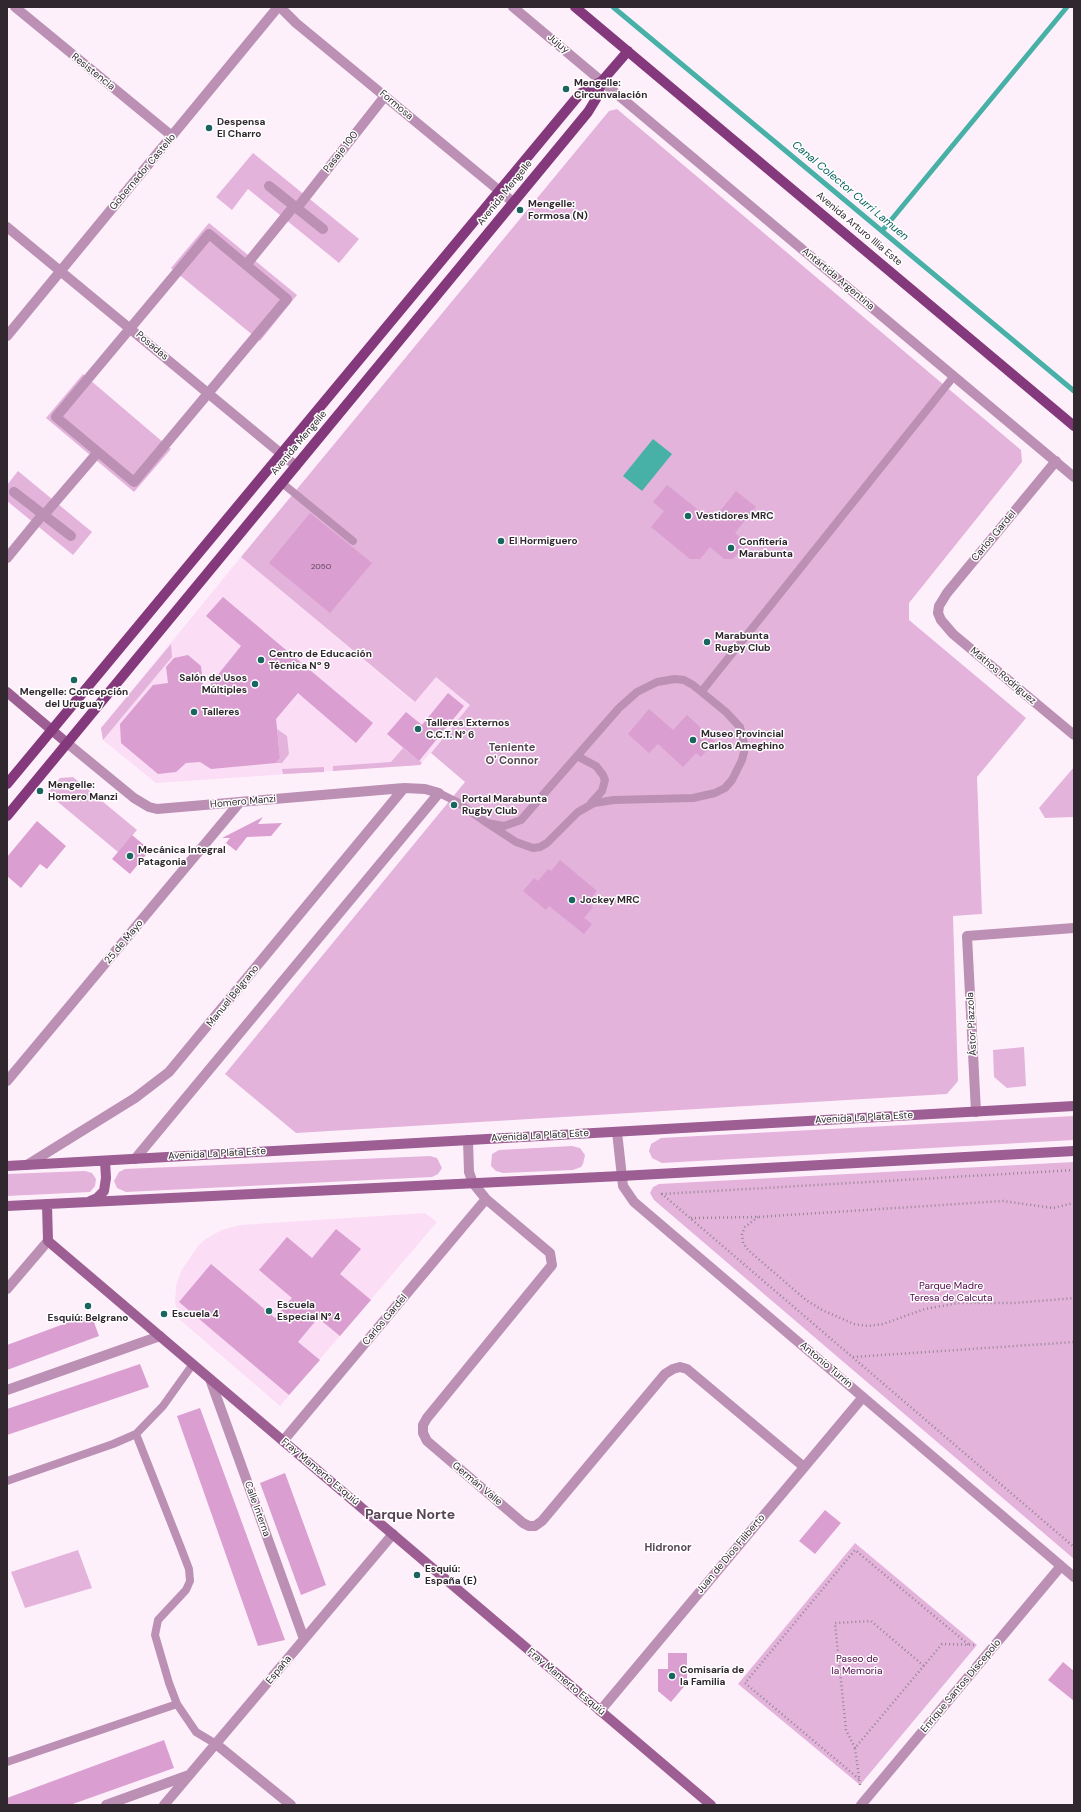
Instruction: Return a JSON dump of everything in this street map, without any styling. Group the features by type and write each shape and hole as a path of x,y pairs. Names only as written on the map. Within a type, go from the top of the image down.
{"main road":[{"name":"Avenida Arturo Illia Este","path":"576,7 1074,426"},
{"name":"Avenida Mengelle","path":"7,784 578,97 602,81 628,51"},
{"name":"Avenida Mengelle","path":"7,816 588,112 596,99 602,81"},
{"path":"7,692 68,743"},
{"name":"Avenida La Plata Este","path":"7,1166 1074,1106"},
{"path":"7,1206 621,1176 1074,1151"},
{"path":"89,1202 97,1198 104,1191 106,1178 105,1161"},
{"path":"47,1204 48,1241"},
{"name":"Fray Mamerto Esquiú","path":"48,1241 711,1805"}],"street":[{"name":"Resistencia","path":"15,7 172,136"},
{"name":"Gobernador Castello","path":"7,336 279,7"},
{"name":"Formosa","path":"279,7 290,18 513,202"},
{"name":"Jujuy","path":"513,7 602,81"},
{"name":"Antártida Argentina","path":"602,81 1074,476"},
{"name":"Pasaje 100","path":"246,264 295,207 385,96"},
{"path":"269,186 323,229"},
{"name":"Posadas","path":"7,227 296,466"},
{"path":"209,234 287,299 134,482 56,417 130,328 209,234"},
{"path":"7,558 98,452"},
{"name":"Carlos Gardel","path":"938,613 939,606 947,593 1056,461"},
{"path":"14,492 71,536"},
{"name":"Mathos Rodríguez","path":"938,613 941,620 953,634 1074,735"},
{"name":"Homero Manzi","path":"68,743 134,798 149,807 166,808 404,788 425,789 439,793"},
{"name":"Manuel Belgrano","path":"27,1165 135,1098 169,1072 404,788"},
{"path":"135,1159 439,793"},
{"name":"25 de Mayo","path":"7,1081 240,802"},
{"name":"Ástor Piazzola","path":"976,1112 967,936 1074,928"},
{"name":"Antonio Turrín","path":"618,1132 623,1186 634,1202 1074,1577"},
{"name":"Germán Valle","path":"468,1140 469,1172 473,1183 486,1199 550,1253 552,1265 427,1418 423,1425 423,1433 427,1441 523,1523 529,1526 535,1526 542,1521 665,1374 680,1367 687,1369 804,1467"},
{"name":"Carlos Gardel","path":"283,1441 486,1199"},
{"path":"7,1289 48,1241"},
{"path":"7,1390 160,1336"},
{"name":"Calle Interna","path":"210,1379 304,1639"},
{"name":"Juan de Dios Filiberto","path":"600,1711 863,1397"},
{"name":"España","path":"164,1805 393,1534"},
{"name":"Enrique Santos Discepolo","path":"861,1805 1061,1566"},
{"path":"216,1744 291,1805"},
{"path":"106,1805 190,1775"}],"lane":[{"path":"702,691 954,376"},
{"path":"282,483 353,541"},
{"path":"487,823 504,826 521,820 619,708 637,692 657,682 675,679 684,680 702,691 734,719 740,727 744,737 745,748 742,760 732,780 725,788 704,797 614,800 594,803 586,807"},
{"path":"439,793 457,802 516,842 533,848 547,843 570,819 600,795 604,780 603,774 596,766 577,756"},
{"path":"7,1481 113,1444 136,1434 163,1406 193,1364"},
{"path":"136,1434 189,1569 190,1581 186,1590 158,1620 155,1635 169,1683 177,1704 196,1732 216,1744"},
{"path":"7,1762 177,1704"}],"path":[{"path":"1074,1170 662,1194 1074,1547"},
{"path":"690,1218 758,1217 1003,1200 1053,1208 1074,1203"},
{"path":"758,1217 745,1227 742,1234 743,1243 748,1250 806,1300 833,1316 854,1324 868,1326 883,1324 925,1309 958,1303 1015,1303 1074,1298"},
{"path":"853,1358 1074,1342"},
{"path":"859,1779 745,1683 855,1550 969,1645"},
{"path":"860,1785 855,1748 846,1730 835,1623 871,1621 924,1666"},
{"path":"855,1748 942,1644 977,1645"}],"shaded area":[{"path":"653,439 672,454 642,491 623,476"},
{"name":"Centro de Educación Técnica Nº 9","path":"241,557 414,702 436,676 471,705 420,765 156,783 103,740 101,728"},
{"name":"Escuela Especial N° 4","path":"425,1213 437,1222 280,1406 179,1319 175,1302 176,1286 181,1271 198,1246 207,1238 222,1230 240,1225"}],"green space":[{"name":"Marabunta Rugby Club","path":"617,109 1021,450 1022,462 909,603 909,620 1026,718 977,777 982,914 953,916 958,1081 947,1094 296,1133 225,1074 465,782 431,753 470,705 436,677 415,702 241,557 609,111"},
{"path":"253,153 359,239 339,263 248,189 232,210 216,197"},
{"path":"209,223 297,295 260,341 171,268"},
{"path":"83,374 171,449 134,492 46,418"},
{"path":"18,471 92,532 73,555 7,501 7,485"},
{"path":"171,644 172,657 103,740 101,728"},
{"path":"277,729 287,736 289,754 282,763 276,763 280,758"},
{"path":"403,748 422,763 420,765 333,771 333,766 391,762"},
{"path":"324,767 324,772 283,774 282,769"},
{"path":"1074,767 1074,817 1045,818 1039,808"},
{"path":"73,777 137,830 118,852 47,793 60,778"},
{"path":"1024,1047 1026,1086 1007,1088 994,1077 993,1050"},
{"path":"1074,1116 1074,1140 662,1163 652,1158 649,1151 651,1144 661,1138"},
{"path":"572,1146 580,1148 585,1155 581,1167 573,1170 503,1173 496,1171 491,1166 492,1154 499,1150"},
{"path":"430,1156 437,1158 442,1168 438,1174 432,1177 126,1192 117,1188 114,1181 119,1172 125,1169"},
{"name":"Parque Madre Teresa de Calcuta","path":"1074,1162 1074,1559 654,1200 650,1193 653,1187 659,1184"},
{"path":"85,1171 92,1173 96,1179 95,1186 90,1192 7,1196 7,1174"},
{"name":"Paseo de la Memoria","path":"855,1543 977,1645 860,1785 738,1684"},
{"path":"78,1550 92,1588 25,1608 11,1572"}],"building":[{"path":"667,485 712,521 736,491 756,507 735,533 741,538 742,548 733,559 724,559 710,547 700,559 690,559 651,527 664,511 653,502"},
{"path":"310,513 372,563 330,613 269,563"},
{"path":"223,597 373,723 356,743 298,693 276,719 280,758 276,763 211,769 200,762 186,763 176,772 158,774 121,743 120,724 153,685 168,683 166,667 174,658 188,655 201,666 204,692 241,646 206,616"},
{"name":"Talleres Externos C.C.T. N° 6","path":"448,693 464,706 419,761 387,734 406,712 422,725"},
{"path":"649,709 673,730 687,715 715,741 701,757 696,753 683,767 658,744 649,753 628,734"},
{"path":"263,817 258,824 282,823 271,836 247,837 236,851 226,843 230,838 222,838"},
{"path":"37,821 66,846 47,869 40,864 21,888 7,876 7,857"},
{"name":"Mecánica Integral Patagonia","path":"132,835 150,850 130,874 112,859"},
{"name":"Jockey MRC","path":"560,860 597,891 587,903 593,907 584,918 592,924 584,934 549,906 546,910 523,891 534,878 538,881 548,869 551,871"},
{"path":"336,1229 361,1249 340,1274 371,1300 340,1336 318,1318 298,1342 320,1360 289,1395 179,1302 211,1264 275,1318 292,1298 259,1270 287,1237 312,1258"},
{"path":"91,1314 99,1336 7,1370 7,1345"},
{"path":"140,1364 149,1387 7,1435 7,1409"},
{"path":"200,1408 285,1640 258,1646 177,1416"},
{"path":"285,1473 326,1585 301,1595 260,1483"},
{"path":"825,1510 841,1523 815,1554 799,1541"},
{"name":"Comisaría de la Familia","path":"668,1653 687,1653 687,1683 671,1702 658,1691 658,1669 668,1669"},
{"path":"1063,1662 1074,1671 1074,1701 1048,1680"},
{"path":"164,1740 174,1768 70,1805 7,1805 7,1798"}],"waterway":[{"name":"Canal Colector Curri Lamuen","path":"613,7 1074,391"},
{"path":"882,231 1067,7"}],"place":[{"name":"Mengelle: Circunvalación","path":"566,89"},
{"name":"Despensa El Charro","path":"209,128"},
{"name":"Mengelle: Formosa (N)","path":"520,210"},
{"name":"Vestidores MRC","path":"688,516"},
{"name":"El Hormiguero","path":"501,541"},
{"name":"Confitería Marabunta","path":"731,548"},
{"name":"Marabunta Rugby Club","path":"707,642"},
{"name":"Centro de Educación Técnica Nº 9","path":"261,660"},
{"name":"Mengelle: Concepción del Uruguay","path":"74,680"},
{"name":"Salón de Usos Múltiples","path":"255,684"},
{"name":"Talleres","path":"194,712"},
{"name":"Talleres Externos C.C.T. N° 6","path":"418,729"},
{"name":"Museo Provincial Carlos Ameghino","path":"693,740"},
{"name":"Mengelle: Homero Manzi","path":"40,791"},
{"name":"Portal Marabunta Rugby Club","path":"454,805"},
{"name":"Mecánica Integral Patagonia","path":"130,856"},
{"name":"Jockey MRC","path":"572,900"},
{"name":"Esquiú: Belgrano","path":"88,1306"},
{"name":"Escuela Especial N° 4","path":"269,1311"},
{"name":"Escuela 4","path":"164,1314"},
{"name":"Esquiú: España (E)","path":"417,1575"},
{"name":"Comisaría de la Familia","path":"672,1676"}],"district":[{"name":"Teniente O' Connor","path":"512,754"},
{"name":"Parque Norte","path":"410,1515"},
{"name":"Hidronor","path":"668,1548"}]}
